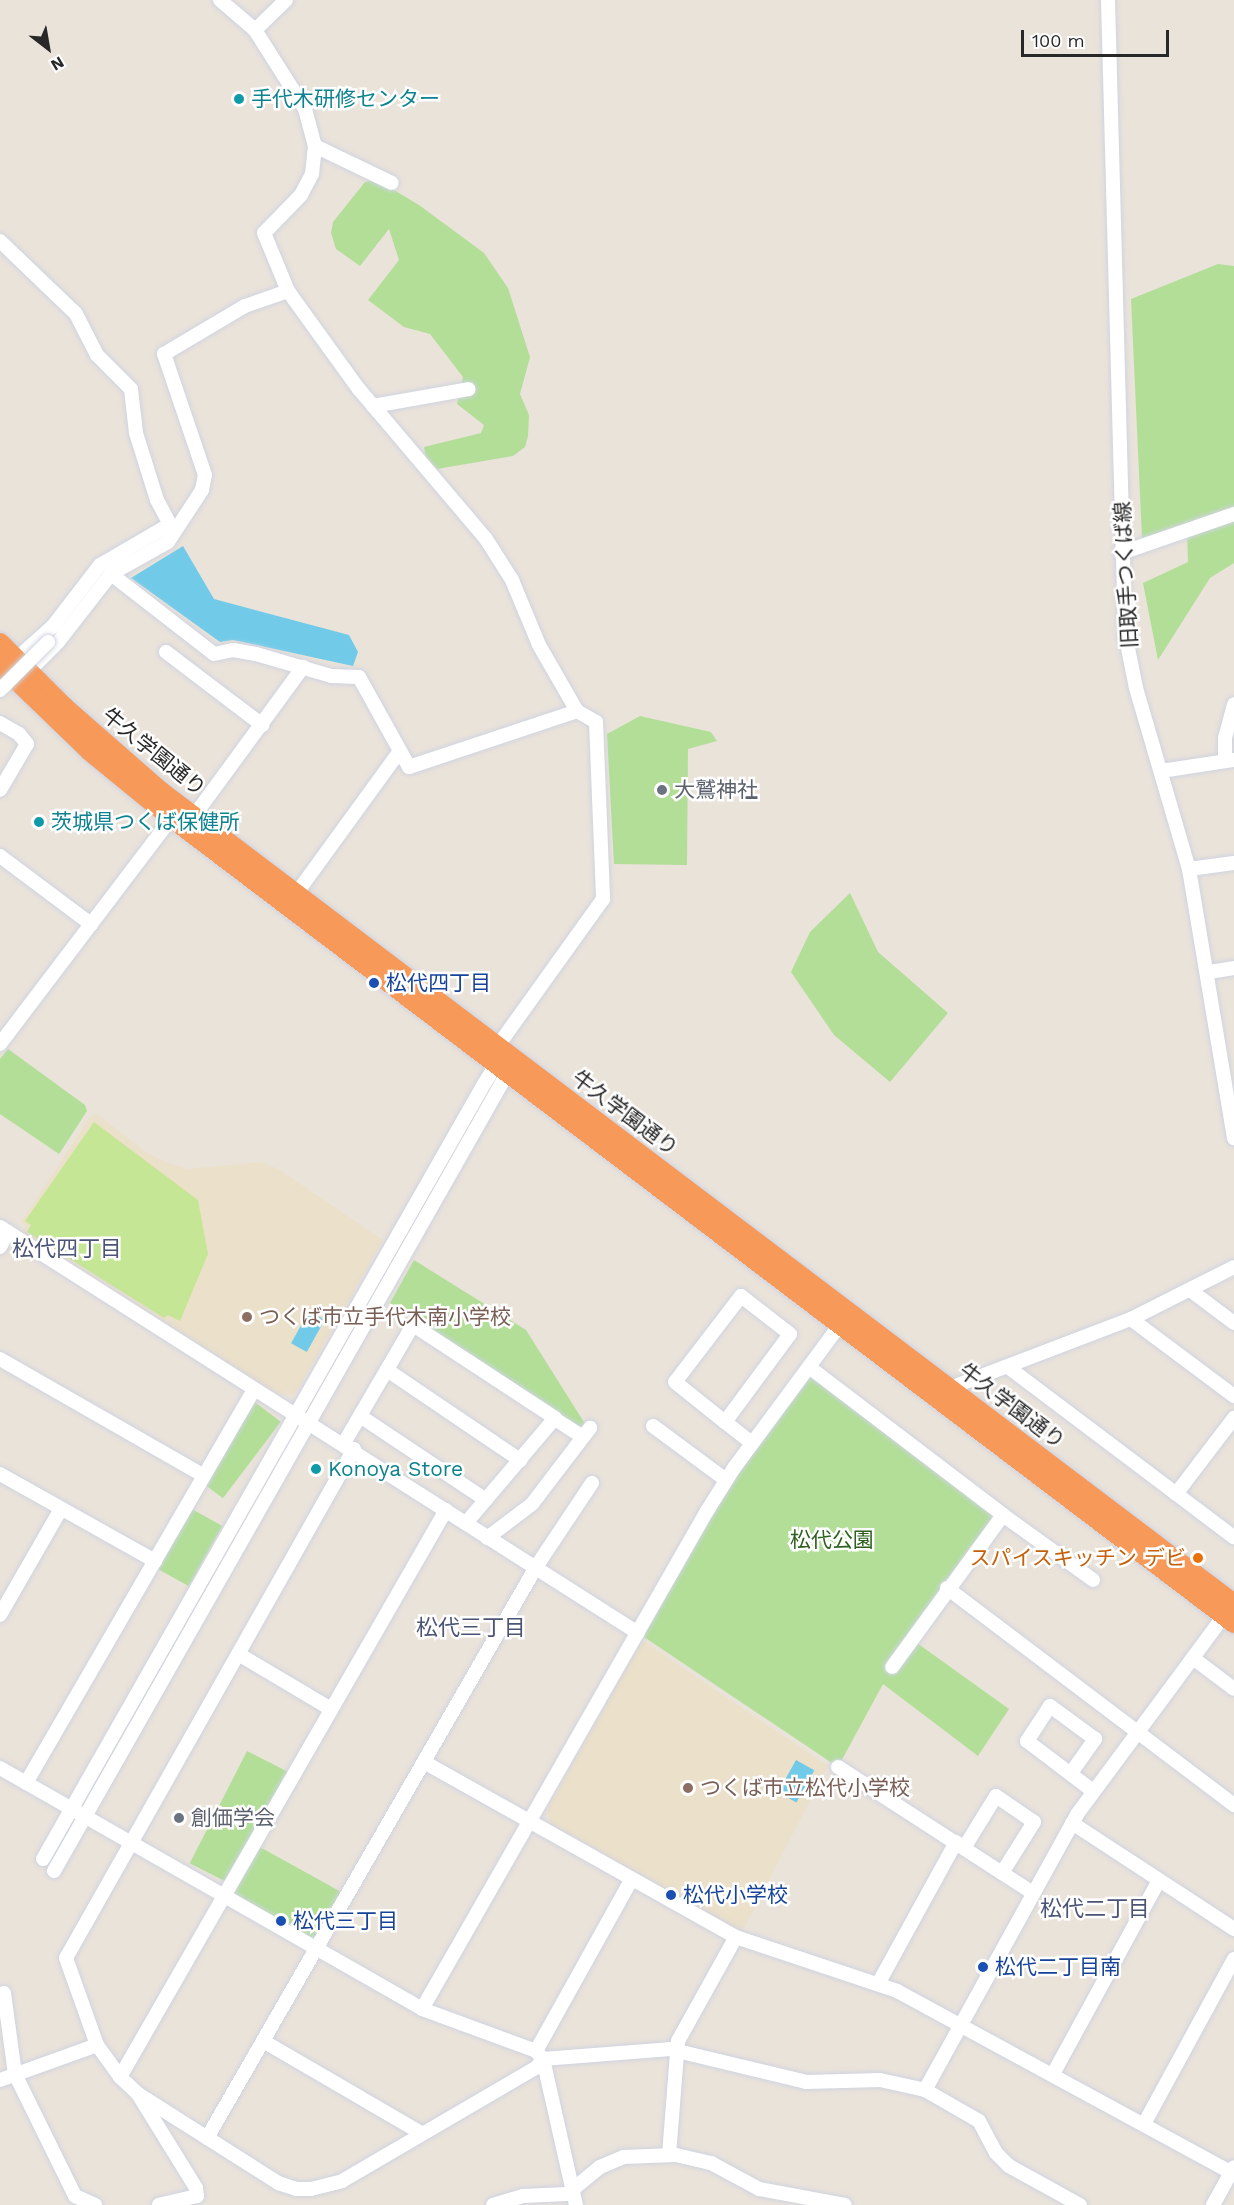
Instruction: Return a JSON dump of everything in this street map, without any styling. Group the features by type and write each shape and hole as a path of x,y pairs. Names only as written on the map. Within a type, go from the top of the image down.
{"highway":[{"name":"牛久学園通り","path":"0,643 14,665 90,751 296,894 504,1062"},
{"name":"牛久学園通り","path":"14,665 182,813 504,1062 1232,1610"},
{"name":"牛久学園通り","path":"844,1319 950,1388 1232,1610"}],"street":[{"path":"43,1858 296,1415 603,899 596,722 577,711 539,645 512,580 486,539 373,406 288,291 264,233 301,195 312,174 315,146 305,109 255,30 220,0"},
{"path":"255,30 286,0"},
{"name":"旧取手つくば線","path":"1108,0 1121,553 1125,633 1136,688 1190,869 1209,972 1234,1138"},
{"path":"315,146 392,183"},
{"path":"0,241 76,314 97,355 131,389 136,433 157,500 174,532"},
{"path":"14,665 58,642 111,574 168,542 202,490 205,476 164,354 245,306 288,291"},
{"path":"373,406 469,389"},
{"path":"1121,553 1234,514"},
{"path":"14,665 53,627 100,565 162,529 174,532"},
{"path":"0,690 48,642 104,572 174,532"},
{"path":"111,574 214,654 233,650 256,654 331,676 359,677 409,767 577,711"},
{"path":"166,652 262,724"},
{"path":"0,1044 91,924 182,813 262,724 303,667"},
{"path":"1161,771 1230,761 1225,738 1234,704"},
{"path":"0,723 19,734 27,744 0,790"},
{"path":"296,894 399,752"},
{"path":"0,856 91,924"},
{"path":"1190,869 1234,863"},
{"path":"1209,972 1234,968"},
{"path":"54,1871 309,1424 504,1062"},
{"path":"0,1247 4,1230 309,1424 349,1446 638,1633"},
{"path":"950,1388 1131,1319 1234,1267"},
{"path":"1190,1290 1234,1323"},
{"path":"725,1422 790,1334 741,1296 675,1382 725,1422 752,1443"},
{"path":"422,2009 726,1480 844,1319"},
{"path":"1131,1319 1234,1396"},
{"path":"488,1538 532,1504 586,1433 555,1419 413,1325 360,1416 349,1446 240,1655 66,1958 97,2045 120,2077 138,2094 278,2183 311,2190 342,2181 537,2067 539,2055 631,1880"},
{"path":"0,1359 204,1476"},
{"path":"809,1367 1003,1515 1093,1580"},
{"path":"1008,1367 1234,1538"},
{"path":"387,1370 519,1460"},
{"path":"26,1783 254,1389"},
{"path":"360,1416 486,1500"},
{"path":"1176,1494 1234,1418"},
{"path":"466,1523 555,1419"},
{"path":"653,1426 726,1480"},
{"path":"0,1474 154,1561"},
{"path":"207,2138 536,1567 592,1483"},
{"path":"0,1615 61,1509"},
{"path":"120,2077 446,1510"},
{"path":"892,1667 947,1588 1003,1515"},
{"path":"947,1588 1234,1805"},
{"path":"925,2090 959,2023 1072,1823 1136,1731 1232,1610"},
{"path":"240,1655 331,1709"},
{"path":"1192,1658 1234,1689"},
{"path":"1071,1773 1095,1739 1050,1706 1027,1741 1093,1791"},
{"path":"424,1762 736,1937 878,1984 959,2023 1233,2171 1213,2205"},
{"path":"838,1767 1031,1893"},
{"path":"0,1768 422,2009 539,2055 677,2050 806,2082 880,2080 925,2090 979,2121 996,2153 1009,2166 1080,2205"},
{"path":"878,1984 960,1845 996,1796 1034,1822 1002,1873"},
{"path":"1072,1823 1234,1929"},
{"path":"1053,2074 1159,1880"},
{"path":"669,2155 678,2041 736,1937"},
{"path":"1144,2124 1234,1959"},
{"path":"4,1993 15,2074 75,2196 95,2205"},
{"path":"263,2041 421,2133"},
{"path":"0,2080 97,2045"},
{"path":"539,2055 576,2205"},
{"path":"138,2094 196,2188 197,2196 159,2205"},
{"path":"493,2205 523,2196 574,2190 611,2162 623,2157 669,2155 695,2156 759,2189 845,2205"}],"shaded area":[{"name":"つくば市立手代木南小学校","path":"97,1114 146,1152 187,1169 262,1162 280,1170 383,1240 295,1394 279,1395 22,1232 26,1226 21,1222 90,1117"},
{"name":"つくば市立松代小学校","path":"642,1640 828,1766 742,1932 551,1824 547,1810"}],"green space":[{"path":"377,180 419,205 484,253 508,288 530,357 520,394 529,415 528,436 525,447 513,456 437,469 426,458 424,447 481,433 484,425 457,404 463,377 430,334 404,327 368,300 399,260 389,229 360,266 336,249 331,233 333,222 365,182"},
{"path":"1218,264 1234,266 1234,563 1210,578 1158,660 1143,583 1188,562 1187,530 1142,538 1131,299"},
{"path":"640,716 711,732 717,741 688,749 687,865 614,864 607,734"},
{"path":"850,893 878,952 948,1013 890,1082 834,1035 791,972 810,932"},
{"path":"8,1049 85,1105 87,1111 59,1154 0,1114 0,1059"},
{"path":"94,1122 198,1200 208,1254 180,1321 168,1315 164,1318 27,1232 31,1225 25,1221"},
{"path":"414,1260 526,1330 587,1427 582,1433 390,1303"},
{"name":"松代公園","path":"809,1367 1003,1515 910,1638 1009,1709 978,1756 883,1684 838,1767 638,1633 707,1511"},
{"path":"252,1400 281,1422 223,1498 194,1477"},
{"path":"190,1508 222,1526 189,1586 157,1568"},
{"path":"247,1751 291,1773 233,1886 190,1863"},
{"path":"258,1846 343,1893 317,1936 313,1938 235,1896 233,1890"}],"water":[{"path":"183,546 214,599 349,635 358,652 353,666 233,640 220,642 131,578"},
{"path":"309,1311 325,1320 307,1352 291,1343"},
{"path":"796,1760 814,1770 796,1803 778,1792"}],"place":[{"name":"手代木研修センター","path":"239,99"},
{"name":"大鷲神社","path":"662,790"},
{"name":"茨城県つくば保健所","path":"39,822"},
{"name":"松代四丁目","path":"374,983"},
{"name":"つくば市立手代木南小学校","path":"247,1317"},
{"name":"Konoya Store","path":"316,1469"},
{"name":"スパイスキッチン デビ","path":"1198,1558"},
{"name":"つくば市立松代小学校","path":"688,1788"},
{"name":"創価学会","path":"179,1818"},
{"name":"松代小学校","path":"671,1895"},
{"name":"松代三丁目","path":"281,1921"},
{"name":"松代二丁目南","path":"983,1967"}],"district":[{"name":"松代四丁目","path":"67,1249"},
{"name":"松代三丁目","path":"471,1628"},
{"name":"松代二丁目","path":"1095,1909"}]}
